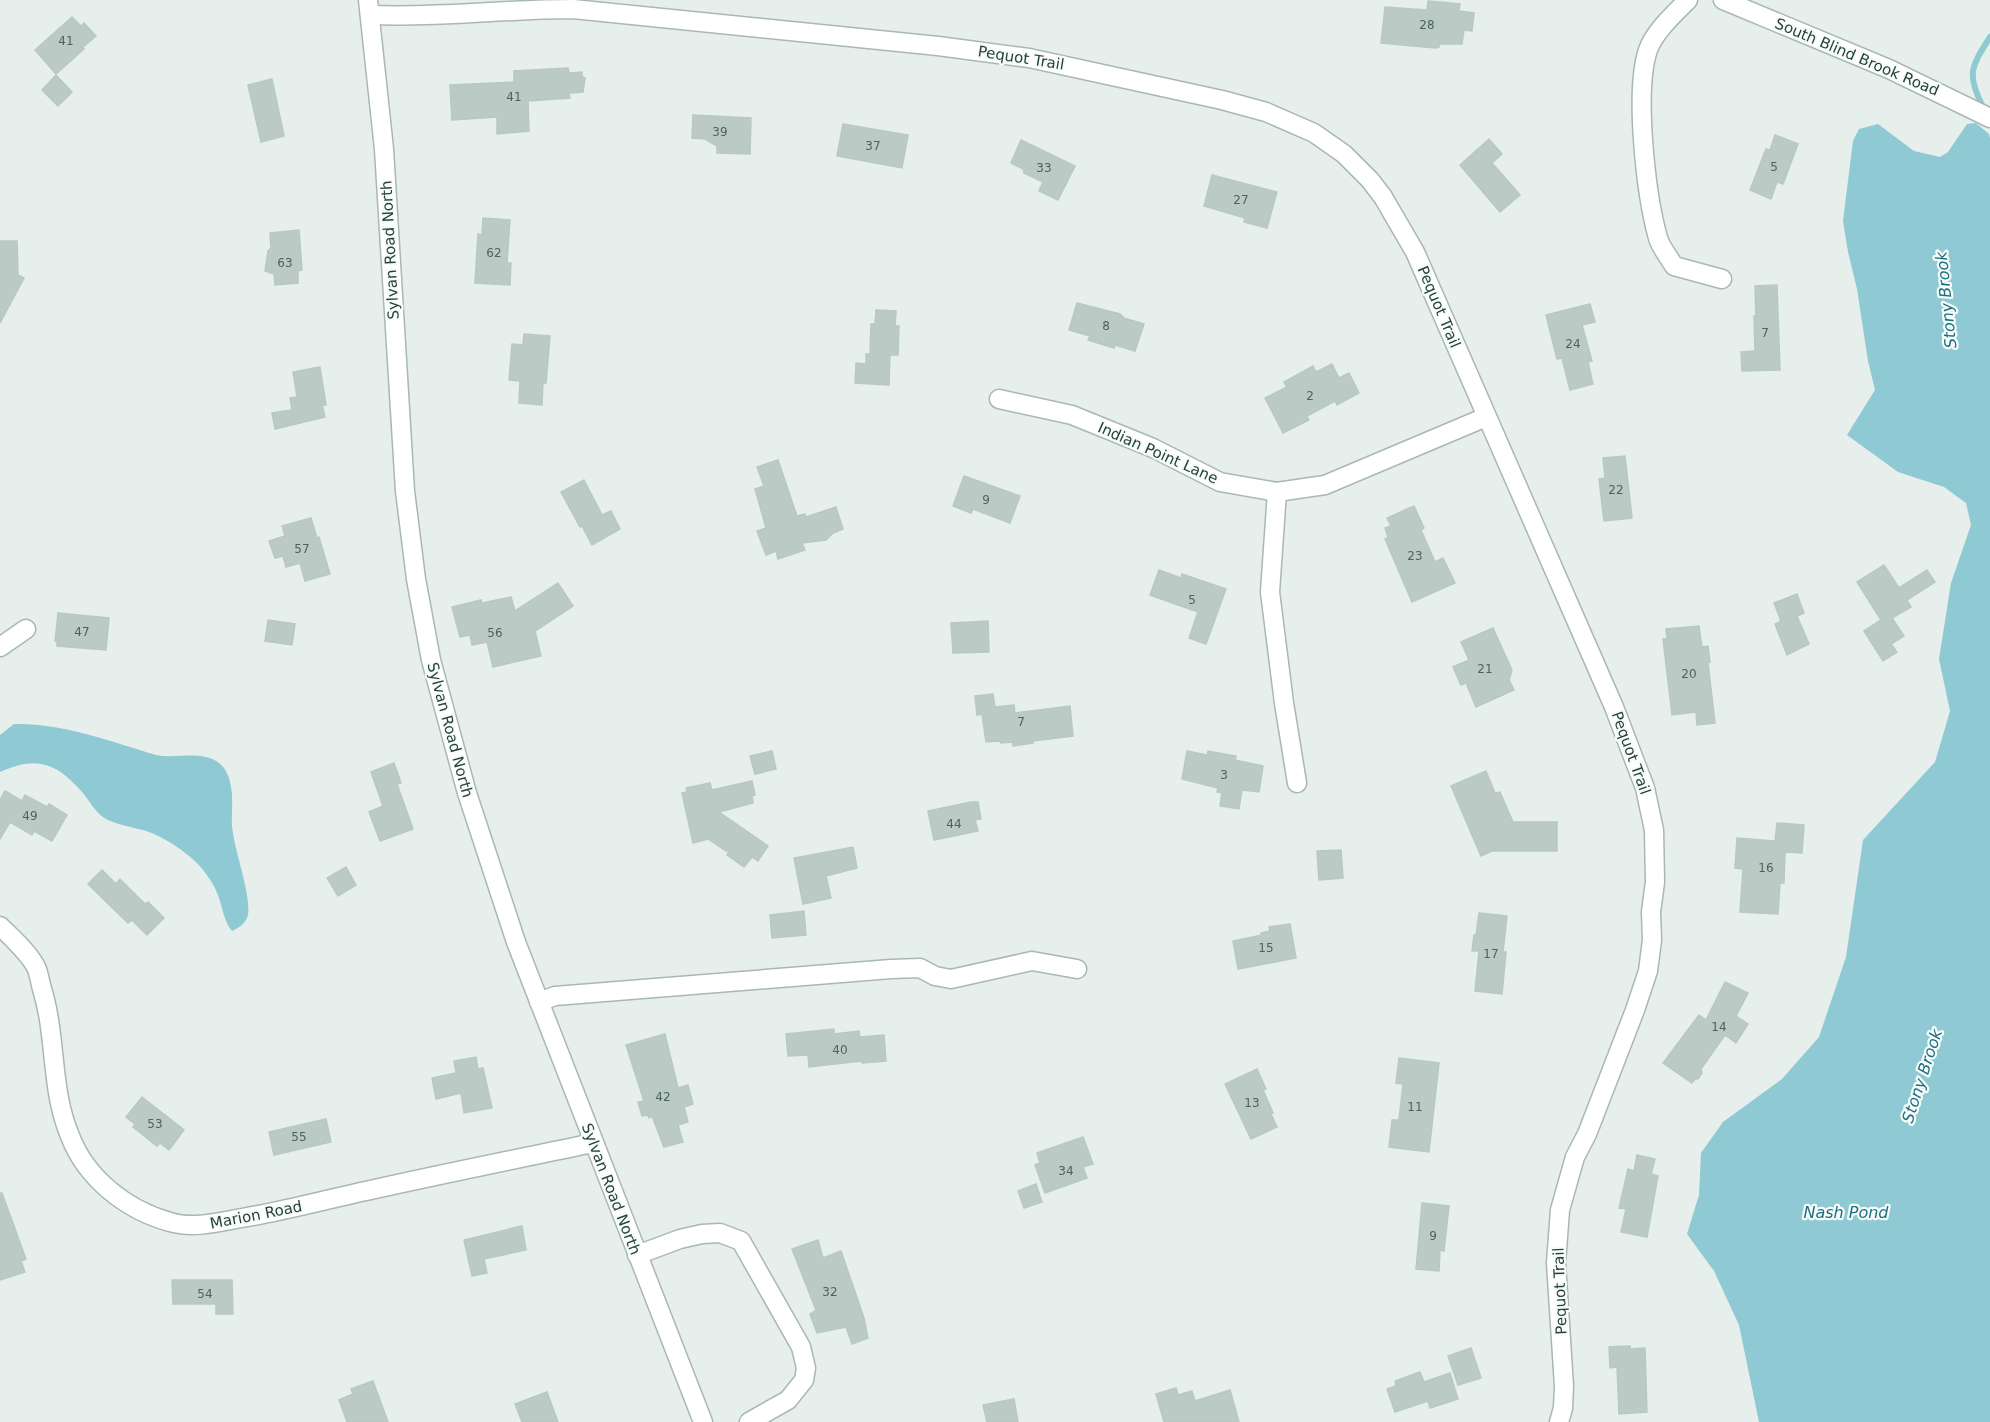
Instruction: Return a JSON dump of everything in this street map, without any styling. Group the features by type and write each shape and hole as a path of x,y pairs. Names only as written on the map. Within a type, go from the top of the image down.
{"street":[{"path":"1688,0 1668,20 1649,49 1643,78 1648,185 1659,240 1674,266 1722,279"},
{"name":"South Blind Brook Road","path":"1723,0 1889,69 1990,118"},
{"name":"Pequot Trail","path":"369,8 408,16 526,9 573,9 938,46 1029,58 1222,100 1266,112 1301,126 1330,144 1355,166 1383,197 1415,252 1614,707 1645,788 1654,830 1656,854 1652,940 1648,971 1587,1134 1575,1157 1560,1210 1556,1263 1564,1386 1563,1408 1558,1422"},
{"name":"Sylvan Road North","path":"369,8 384,149 405,491 422,618 438,691 496,886 593,1143 703,1422"},
{"name":"Indian Point Lane","path":"999,399 1072,415 1153,448 1220,482 1277,492 1325,485 1486,417"},
{"path":"1277,492 1270,592 1284,704 1297,783"},
{"path":"0,647 26,629"},
{"name":"Marion Road","path":"0,926 36,967 48,1008 57,1089 62,1112 70,1136 84,1162 102,1184 119,1198 171,1223 204,1225 290,1210 366,1191 593,1143"},
{"path":"539,1002 555,996 891,969 920,968 935,976 951,979 1032,961 1077,969"},
{"path":"637,1255 680,1239 702,1234 720,1233 741,1241 801,1347 806,1368 804,1380 788,1400 749,1422"}],"water":[{"name":"Nash Pond","path":"1976,123 1989,134 1990,139 1990,1422 1759,1422 1739,1325 1714,1271 1687,1234 1699,1195 1701,1153 1723,1122 1782,1079 1819,1037 1846,957 1863,840 1935,762 1950,711 1939,659 1951,583 1971,525 1966,503 1944,487 1898,472 1847,435 1875,390 1843,221 1853,141 1859,129 1878,124 1914,151 1940,157 1948,152 1967,124"},
{"path":"14,724 50,726 156,755 205,757 221,765 230,784 233,833 247,897 248,915 244,923 232,931 225,919 213,884 197,863 185,853 158,836 104,818 73,783 55,769 36,763 0,772 0,735"}],"building":[{"path":"1428,1 1460,4 1459,11 1474,13 1472,31 1464,30 1462,44 1440,44 1436,48 1381,43 1385,7 1427,10"},
{"path":"72,17 81,26 84,23 96,36 56,74 35,50"},
{"path":"568,68 569,73 582,72 585,78 583,92 569,93 570,98 528,101 529,131 497,134 497,117 452,120 450,85 514,82 514,71"},
{"path":"56,75 72,92 58,106 42,90"},
{"path":"272,79 284,136 261,142 248,85"},
{"path":"693,115 751,118 750,154 717,153 717,146 705,139 692,138"},
{"path":"843,124 908,135 902,168 837,156"},
{"path":"1775,135 1798,144 1783,184 1777,182 1771,199 1750,190 1766,149 1770,150"},
{"path":"1489,139 1502,154 1492,163 1520,195 1500,212 1460,165"},
{"path":"1021,140 1075,166 1058,200 1039,191 1043,182 1024,173 1023,169 1011,163"},
{"path":"1212,175 1277,192 1267,228 1244,222 1245,218 1204,206"},
{"path":"483,218 510,220 507,263 511,263 510,285 475,283 478,234 482,235"},
{"path":"299,230 302,270 298,271 298,283 275,285 274,274 265,271 268,251 271,248 270,233"},
{"path":"0,241 17,241 18,275 24,278 0,323"},
{"path":"1777,285 1780,370 1742,371 1741,352 1755,351 1755,286"},
{"path":"1077,303 1120,314 1124,318 1144,324 1135,351 1115,345 1114,348 1088,340 1090,336 1069,330"},
{"path":"1590,304 1595,322 1582,325 1592,361 1588,362 1593,384 1570,390 1562,358 1557,359 1546,315"},
{"path":"876,310 896,311 895,326 899,326 898,355 890,355 889,385 855,383 856,363 866,364 866,354 870,354 871,324 875,324"},
{"path":"524,334 550,336 542,405 519,403 520,381 509,380 512,344 523,345"},
{"path":"1332,364 1339,378 1349,373 1359,393 1337,405 1335,401 1307,416 1309,420 1283,433 1265,398 1287,387 1284,382 1313,366 1316,372"},
{"path":"320,367 326,405 322,405 325,417 275,429 272,413 292,410 290,398 297,397 293,372"},
{"path":"1625,456 1632,518 1604,521 1599,479 1605,478 1603,458"},
{"path":"778,460 797,516 805,514 806,517 836,507 843,529 833,533 826,540 802,543 805,550 778,559 776,551 766,555 757,531 766,528 755,489 764,486 757,467"},
{"path":"964,476 1020,496 1010,523 973,509 971,513 953,506"},
{"path":"584,480 602,515 611,511 620,529 592,545 561,492"},
{"path":"1414,506 1424,528 1421,530 1435,562 1443,558 1455,583 1412,602 1385,539 1388,537 1385,528 1391,526 1387,518"},
{"path":"311,518 330,574 305,581 300,563 286,567 283,556 275,558 269,541 285,536 282,526"},
{"path":"1884,565 1899,588 1927,570 1935,582 1907,600 1911,607 1892,618 1904,636 1891,644 1897,652 1883,661 1864,631 1881,620 1857,582"},
{"path":"1159,570 1181,578 1182,574 1226,589 1206,644 1189,638 1198,612 1150,595"},
{"path":"558,583 573,606 535,631 541,656 493,667 487,642 472,645 470,635 460,637 452,607 481,600 482,603 511,597 515,611"},
{"path":"1797,594 1804,613 1797,616 1809,644 1787,655 1775,624 1781,621 1774,603"},
{"path":"58,613 109,618 106,650 57,646 57,641 55,641"},
{"path":"268,620 295,624 292,645 265,641"},
{"path":"988,621 989,652 953,653 951,623"},
{"path":"1699,626 1702,647 1708,646 1715,723 1697,725 1696,712 1672,715 1663,639 1667,639 1666,629"},
{"path":"1493,628 1512,670 1509,680 1514,690 1476,707 1466,683 1461,685 1453,667 1469,660 1461,642"},
{"path":"993,694 995,707 1014,705 1015,713 1070,706 1073,736 1013,746 1013,742 986,742 982,714 977,715 975,696"},
{"path":"772,751 776,769 755,774 750,756"},
{"path":"1187,751 1207,755 1208,751 1236,756 1235,760 1263,766 1259,792 1242,790 1239,809 1220,806 1222,793 1217,792 1218,788 1182,779"},
{"path":"394,763 401,783 397,784 413,829 380,841 369,812 383,806 371,772"},
{"path":"1486,771 1495,793 1500,792 1513,822 1557,822 1557,851 1492,851 1481,856 1451,786"},
{"path":"752,781 755,795 752,796 753,803 719,812 768,846 758,861 752,857 744,867 727,855 729,853 708,839 693,843 682,793 687,792 686,788 710,783 712,790"},
{"path":"5,791 22,801 25,795 47,807 49,804 67,815 52,841 34,831 32,835 10,822 0,839 0,800"},
{"path":"978,802 981,819 975,820 978,831 934,840 928,811"},
{"path":"1777,823 1804,825 1802,853 1785,852 1784,883 1780,883 1778,914 1740,912 1743,869 1735,868 1737,838 1775,841"},
{"path":"853,847 857,868 826,876 831,898 803,904 794,858"},
{"path":"1341,850 1343,878 1319,880 1317,851"},
{"path":"346,867 356,885 338,896 327,878"},
{"path":"102,870 116,884 120,879 145,904 148,902 164,918 147,935 132,920 128,923 88,884"},
{"path":"804,911 806,935 772,938 770,915"},
{"path":"1479,913 1507,916 1502,994 1475,991 1479,951 1472,951"},
{"path":"1290,924 1296,958 1238,969 1233,941 1262,935 1261,933 1270,931 1269,927"},
{"path":"1725,982 1748,993 1736,1016 1748,1024 1736,1043 1725,1035 1701,1069 1702,1073 1698,1079 1692,1083 1663,1063 1699,1015 1706,1020"},
{"path":"834,1029 834,1034 859,1031 860,1037 884,1035 886,1061 862,1063 862,1061 809,1067 808,1055 788,1056 786,1034"},
{"path":"665,1034 678,1088 688,1085 693,1104 684,1107 688,1122 678,1125 683,1142 664,1147 652,1116 649,1118 648,1115 642,1116 638,1102 644,1101 626,1045"},
{"path":"476,1057 478,1069 483,1068 492,1108 464,1113 461,1093 436,1099 432,1078 456,1073 454,1061"},
{"path":"1399,1058 1439,1063 1429,1152 1389,1147 1392,1120 1399,1120 1403,1084 1396,1083"},
{"path":"1257,1069 1266,1089 1263,1090 1277,1127 1251,1139 1225,1084"},
{"path":"142,1097 184,1130 169,1150 160,1143 157,1146 133,1127 135,1124 126,1117"},
{"path":"326,1119 331,1142 274,1155 269,1132"},
{"path":"1083,1137 1093,1164 1083,1167 1087,1178 1045,1193 1035,1165 1040,1163 1037,1153"},
{"path":"1637,1155 1655,1159 1651,1174 1658,1176 1647,1237 1621,1232 1626,1209 1619,1208 1628,1169 1634,1171"},
{"path":"1036,1184 1042,1202 1024,1208 1018,1191"},
{"path":"0,1193 2,1193 26,1259 21,1261 25,1272 0,1280"},
{"path":"1422,1203 1449,1206 1444,1251 1440,1250 1439,1271 1416,1269"},
{"path":"522,1226 526,1250 484,1259 487,1273 472,1276 464,1240"},
{"path":"818,1240 823,1258 841,1251 864,1318 868,1338 852,1344 846,1327 817,1333 810,1314 816,1310 792,1249"},
{"path":"172,1280 232,1280 233,1314 216,1314 216,1304 173,1304"},
{"path":"1630,1346 1630,1349 1645,1348 1647,1412 1619,1414 1617,1367 1610,1368 1609,1347"},
{"path":"1471,1348 1481,1378 1458,1385 1448,1356"},
{"path":"1420,1372 1424,1382 1450,1373 1458,1399 1430,1408 1428,1401 1395,1412 1387,1389 1396,1386 1395,1381"},
{"path":"373,1381 388,1422 347,1422 339,1400 353,1394 351,1389"},
{"path":"1176,1388 1178,1395 1192,1391 1195,1401 1230,1390 1239,1422 1164,1422 1156,1394"},
{"path":"547,1392 558,1422 522,1422 515,1404"},
{"path":"1014,1399 1018,1422 987,1422 983,1405"}],"waterway":[{"name":"Stony Brook","path":"1982,105 1974,85 1973,70 1990,37"}]}
